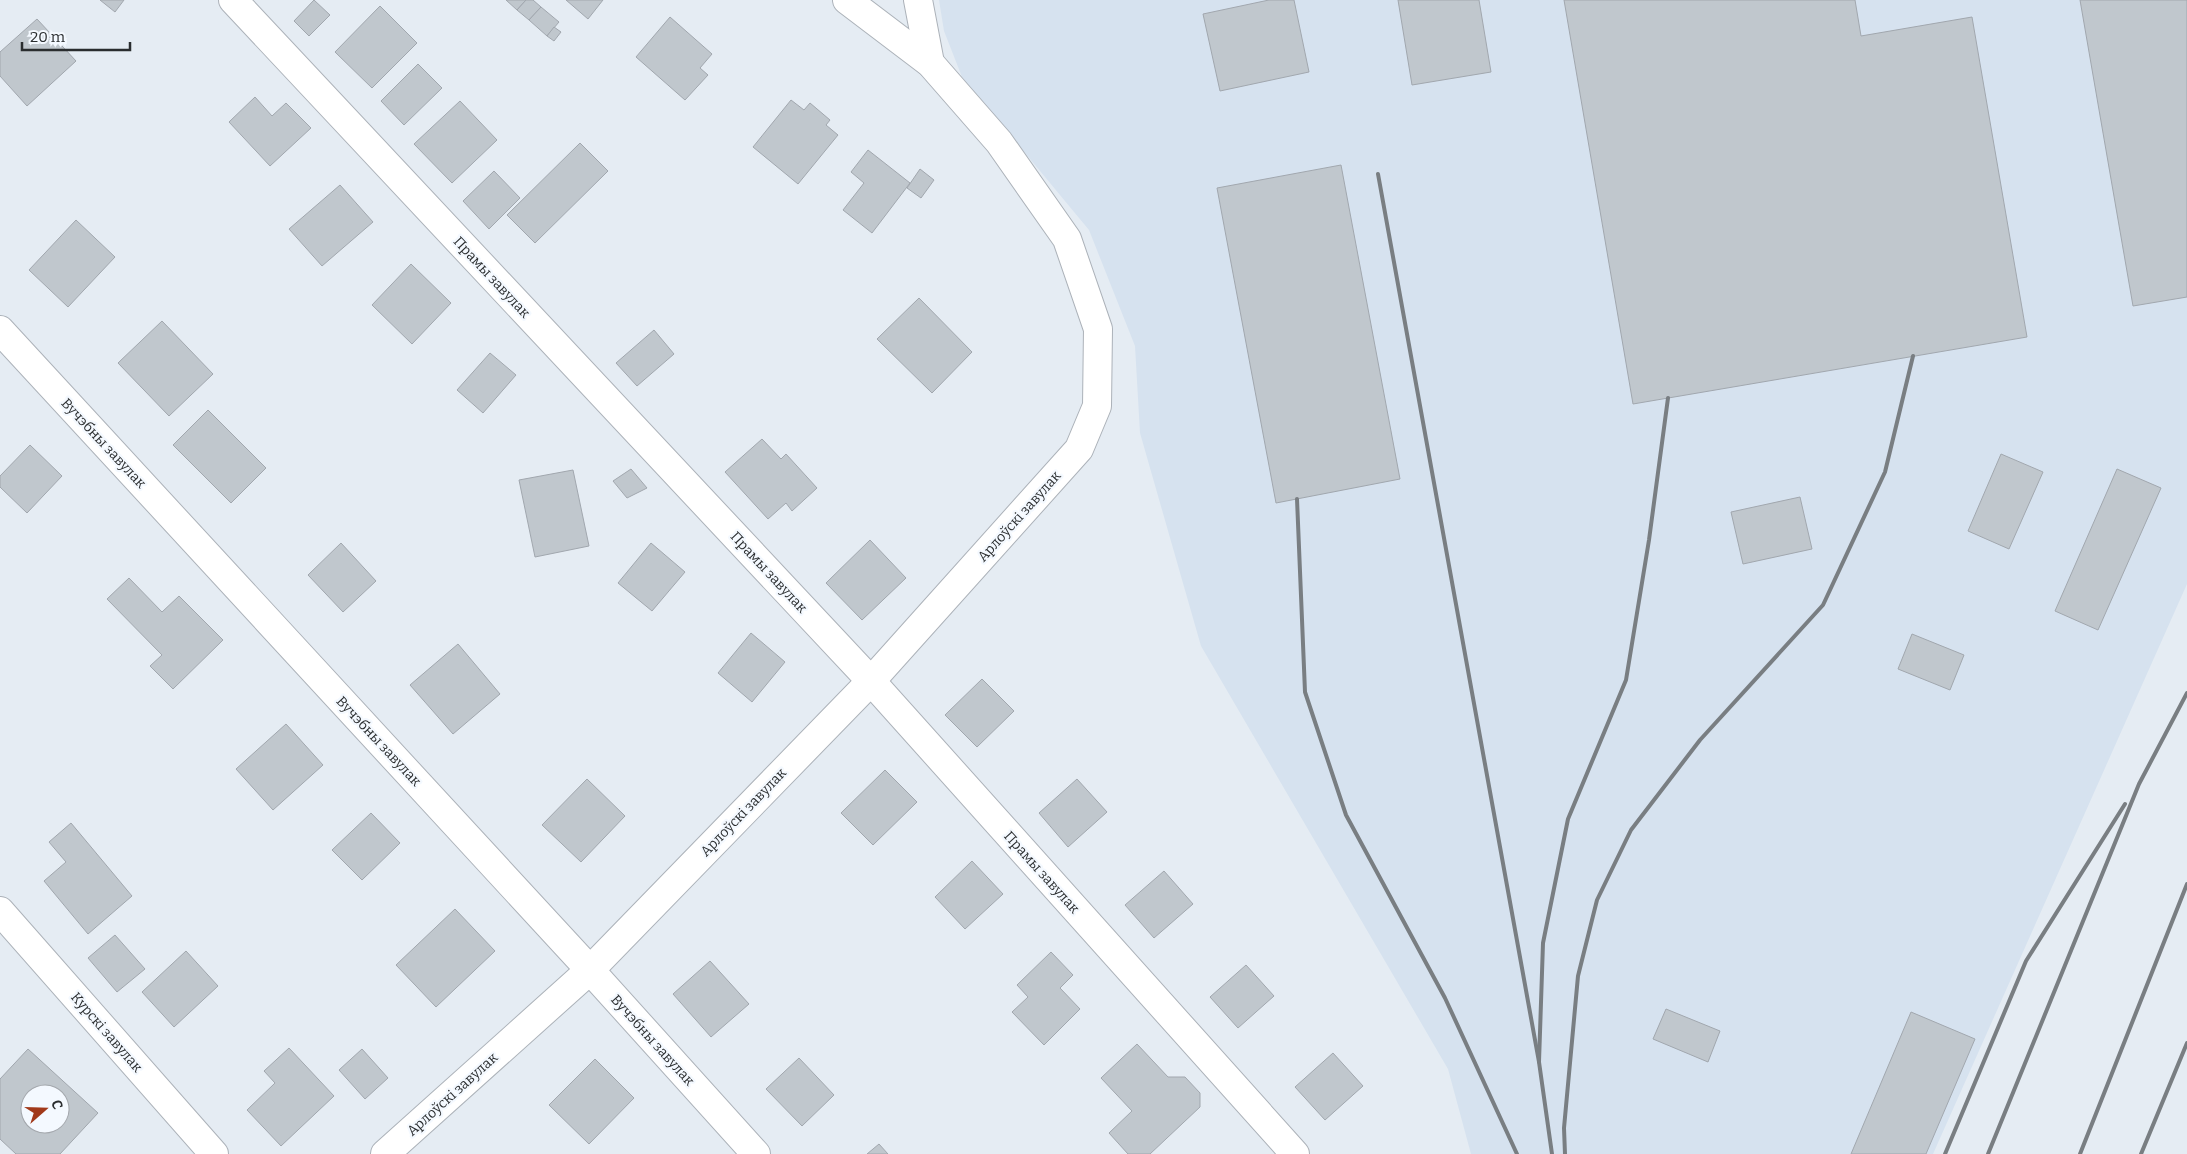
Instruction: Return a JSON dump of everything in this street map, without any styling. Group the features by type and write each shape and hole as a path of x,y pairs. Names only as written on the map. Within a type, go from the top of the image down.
{"street":[{"name":"Прамы завулак","path":"233,0 871,681 1295,1154"},
{"name":"Арлоўскі завулак","path":"386,1154 590,970 871,681 1079,449 1098,406 1098,329 1067,239 999,142 930,63 846,0"},
{"path":"918,0 930,63"},
{"name":"Вучэбны завулак","path":"0,330 590,970 756,1154"},
{"name":"Курскі завулак","path":"0,911 214,1154"}],"shaded area":[{"path":"939,0 2187,0 2187,584 1933,1154 1471,1154 1448,1069 1201,646 1140,433 1135,346 1089,230 962,77 944,31"}],"building":[{"path":"100,0 124,0 115,12"},
{"path":"314,0 330,15 309,36 294,21"},
{"path":"506,0 526,0 517,10"},
{"path":"526,0 533,0 541,7 529,20 517,10"},
{"path":"566,0 603,0 588,19"},
{"path":"1269,0 1294,0 1309,72 1220,91 1203,14"},
{"path":"1398,0 1479,0 1491,72 1412,85"},
{"path":"1564,0 1855,0 1861,36 1972,17 2027,337 1633,404"},
{"path":"2080,0 2187,0 2187,297 2133,306"},
{"path":"380,6 417,43 372,88 335,52"},
{"path":"541,7 559,22 547,36 529,20"},
{"path":"670,17 712,54 700,68 708,75 685,100 636,57"},
{"path":"37,19 76,61 27,106 0,76 0,52"},
{"path":"554,27 561,32 554,41 547,36"},
{"path":"418,64 442,88 404,125 381,101"},
{"path":"255,97 272,116 286,103 311,128 270,166 229,122"},
{"path":"791,100 804,110 810,103 830,120 826,125 838,135 798,184 753,147"},
{"path":"460,101 497,140 452,183 414,144"},
{"path":"580,143 608,171 535,243 507,215"},
{"path":"868,150 910,183 872,233 843,210 864,183 851,172"},
{"path":"1341,165 1400,479 1276,503 1217,188"},
{"path":"920,169 934,180 921,198 907,188"},
{"path":"494,171 520,198 489,229 463,201"},
{"path":"340,185 373,222 322,266 289,229"},
{"path":"76,220 115,257 68,307 29,270"},
{"path":"411,264 451,303 412,344 372,305"},
{"path":"919,298 972,352 932,393 877,339"},
{"path":"162,321 213,374 169,416 118,363"},
{"path":"654,330 674,354 637,386 616,363"},
{"path":"490,353 516,375 483,413 457,390"},
{"path":"208,410 266,468 231,503 173,445"},
{"path":"762,439 781,459 786,454 817,488 792,511 786,503 768,519 725,472"},
{"path":"30,445 62,476 27,513 0,487 0,476"},
{"path":"2001,454 2043,472 2009,549 1968,531"},
{"path":"631,469 647,488 627,498 613,481"},
{"path":"2117,469 2161,488 2098,630 2055,611"},
{"path":"573,470 589,546 535,557 519,480"},
{"path":"1800,497 1812,549 1743,564 1731,512"},
{"path":"870,540 906,578 862,620 826,583"},
{"path":"341,543 376,581 343,612 308,575"},
{"path":"651,543 685,572 652,611 618,583"},
{"path":"129,578 162,612 179,596 223,640 173,689 150,666 162,655 107,599"},
{"path":"751,633 785,662 752,702 718,673"},
{"path":"1912,634 1964,655 1950,690 1898,669"},
{"path":"458,644 500,694 453,734 410,685"},
{"path":"982,679 1014,711 977,747 945,715"},
{"path":"286,724 323,765 273,810 236,769"},
{"path":"885,770 917,802 873,845 841,813"},
{"path":"587,779 625,816 581,862 542,825"},
{"path":"1077,779 1107,812 1068,847 1039,813"},
{"path":"371,813 400,843 362,880 332,850"},
{"path":"71,823 132,896 88,934 44,881 66,862 49,842"},
{"path":"972,861 1003,894 965,929 935,897"},
{"path":"1164,871 1193,904 1154,938 1125,905"},
{"path":"455,909 495,951 436,1007 396,965"},
{"path":"115,935 145,969 117,992 88,958"},
{"path":"186,951 218,986 174,1027 142,992"},
{"path":"1051,952 1073,975 1060,988 1080,1009 1044,1045 1012,1012 1028,997 1017,985"},
{"path":"710,961 749,1004 711,1037 673,994"},
{"path":"1246,965 1274,996 1238,1028 1210,997"},
{"path":"1666,1009 1720,1031 1708,1062 1653,1039"},
{"path":"1911,1012 1975,1039 1926,1154 1851,1154"},
{"path":"1137,1044 1168,1077 1185,1077 1200,1093 1200,1107 1150,1154 1128,1154 1109,1133 1132,1111 1101,1078"},
{"path":"289,1048 334,1096 281,1146 247,1110 275,1083 264,1071"},
{"path":"28,1049 66,1084 20,1084 20,1134 70,1134 70,1087 98,1113 60,1154 16,1154 0,1139 0,1079"},
{"path":"362,1049 388,1078 365,1099 339,1070"},
{"path":"1333,1053 1363,1086 1325,1120 1295,1087"},
{"path":"799,1058 834,1095 802,1126 766,1089"},
{"path":"595,1059 634,1098 589,1144 549,1105"},
{"path":"879,1144 888,1154 867,1154"}],"railway":[{"path":"1378,174 1539,1062"},
{"path":"1565,1154 1564,1128 1578,976 1597,900 1631,830 1700,740 1823,605 1885,472 1913,356"},
{"path":"1552,1154 1539,1062 1543,943 1568,819 1626,680 1649,540 1668,398"},
{"path":"1297,499 1305,692 1346,815 1445,998 1517,1154"},
{"path":"1988,1154 2139,784 2187,693"},
{"path":"1945,1154 2026,961 2125,804"},
{"path":"2080,1154 2187,884"},
{"path":"2141,1154 2187,1043"}]}
